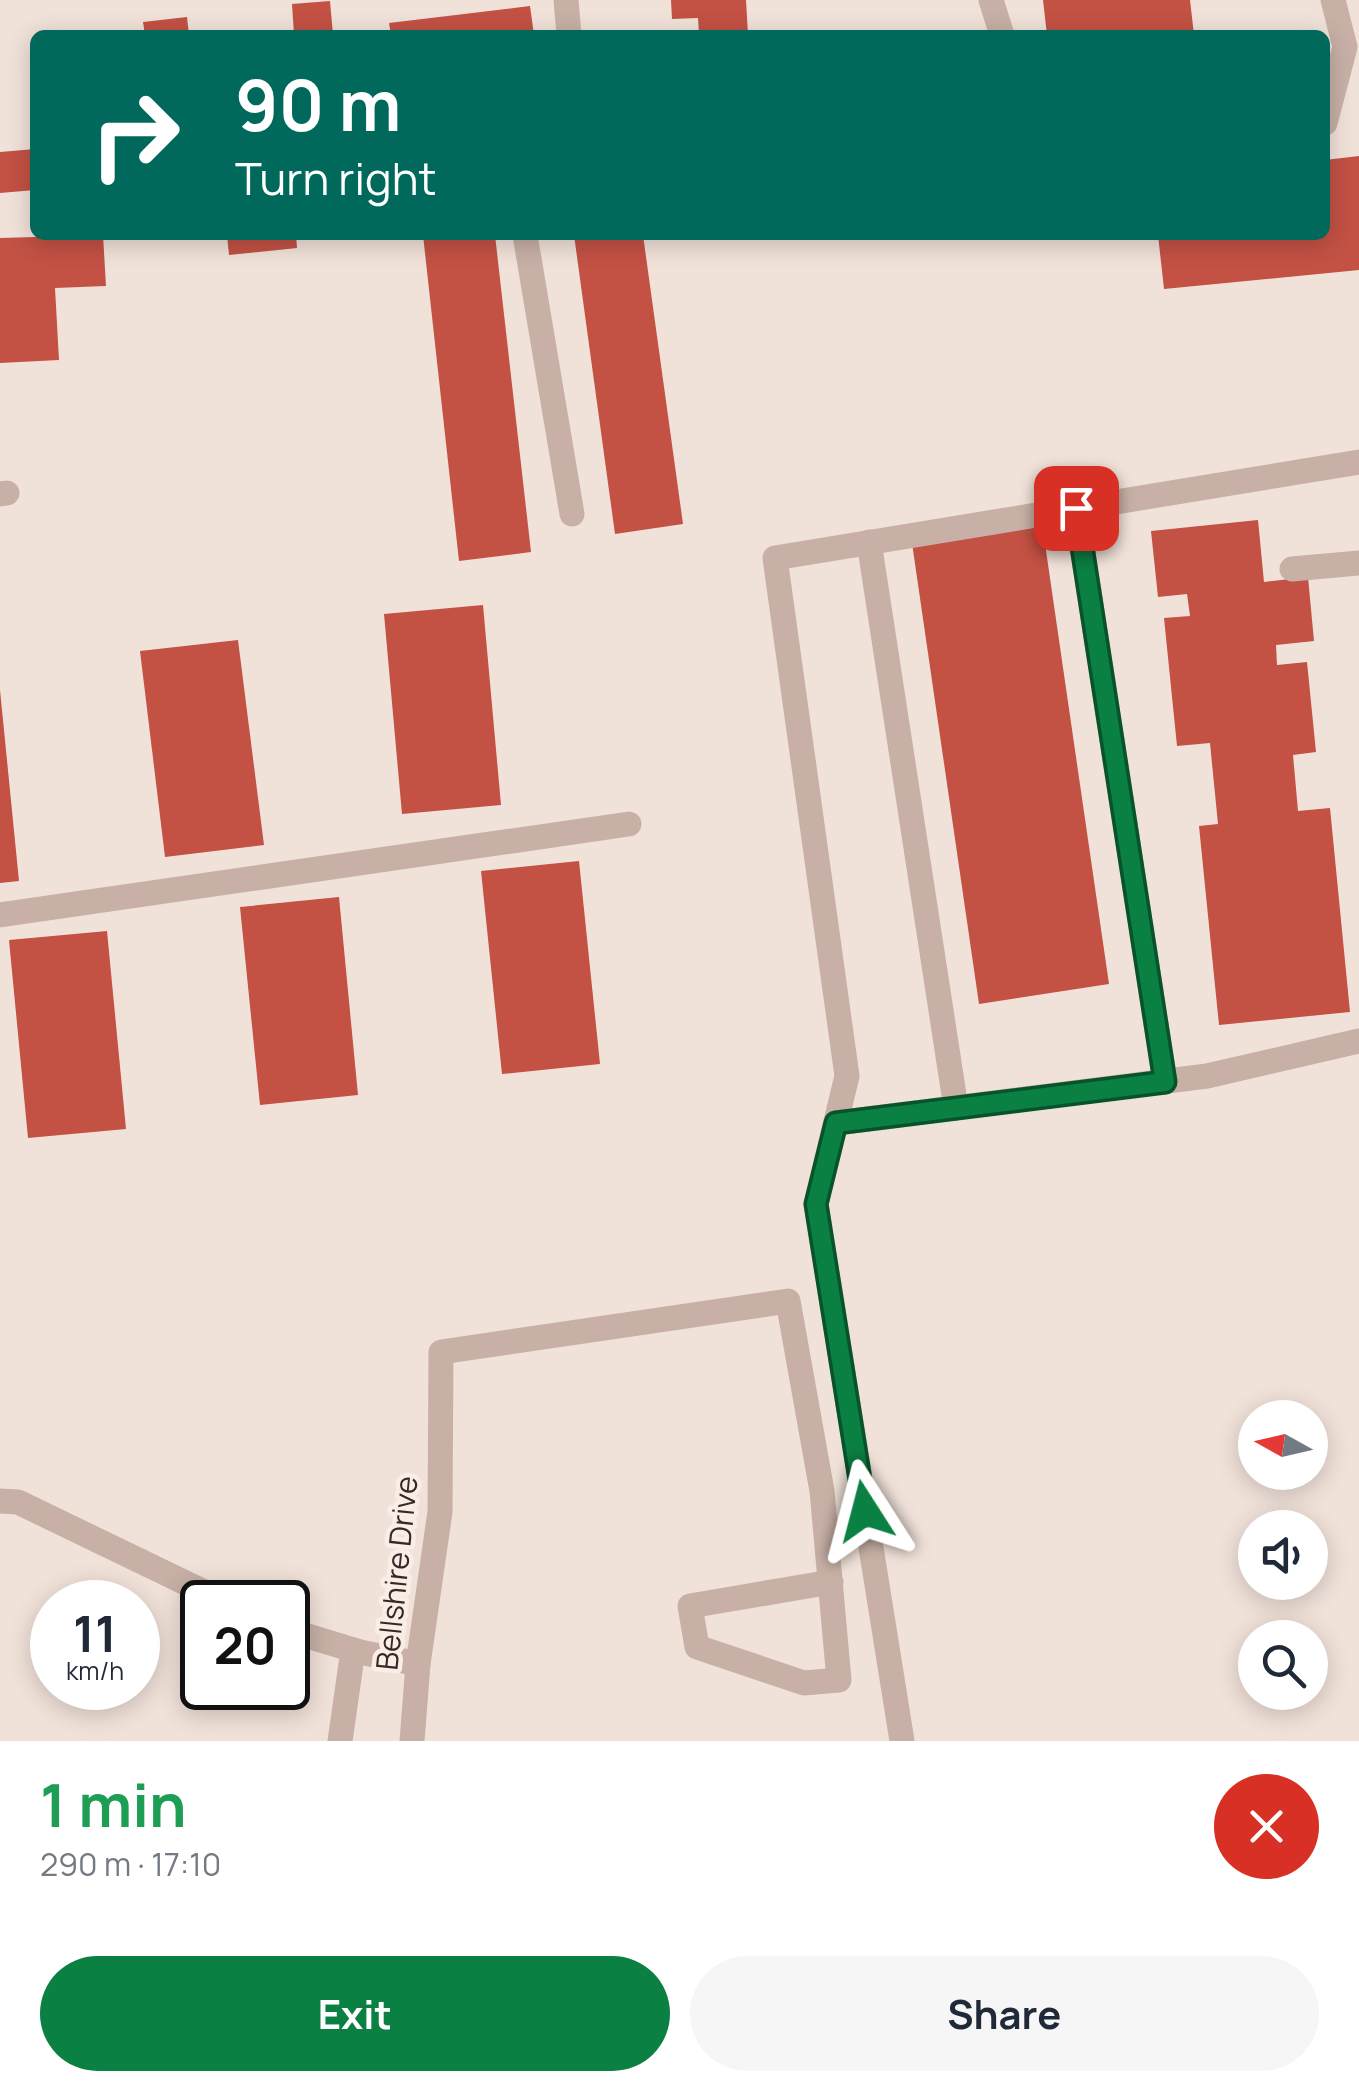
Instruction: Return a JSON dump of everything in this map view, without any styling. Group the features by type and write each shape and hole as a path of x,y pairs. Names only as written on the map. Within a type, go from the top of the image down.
{"street":[{"path":"566,0 569,30"},
{"path":"991,0 1000,30"},
{"path":"1330,103 1345,47 1333,0"},
{"path":"527,240 572,514"},
{"path":"902,1741 816,1204 848,1076 775,558 1359,462"},
{"path":"1076,508 1165,1082"},
{"path":"869,542 956,1108"},
{"path":"1292,570 1359,563"},
{"path":"0,915 629,824"},
{"path":"836,1123 1207,1076 1359,1041"},
{"name":"Bellshire Drive","path":"412,1741 418,1664 440,1512 441,1352 788,1301 822,1491 830,1582"},
{"path":"0,1501 18,1502 180,1580"},
{"path":"830,1582 839,1680 804,1683 697,1648 690,1606 830,1582"},
{"path":"310,1637 418,1664"},
{"path":"340,1741 353,1650"}],"building":[{"path":"671,0 746,0 748,30 699,30 698,18 672,19"},
{"path":"1043,0 1190,0 1193,30 1046,30"},
{"path":"330,1 333,30 294,30 292,4"},
{"path":"530,6 533,30 390,30 389,23"},
{"path":"187,17 188,30 144,30 143,22"},
{"path":"30,149 30,190 0,193 0,152"},
{"path":"1359,156 1359,270 1164,289 1159,240 1330,240 1330,159"},
{"path":"0,238 103,240 106,286 55,288 59,360 0,363"},
{"path":"228,240 296,240 297,248 229,255"},
{"path":"424,240 496,240 531,552 459,561"},
{"path":"575,240 644,240 683,524 615,534"},
{"path":"1258,520 1264,582 1308,577 1314,641 1276,645 1277,665 1307,662 1316,752 1293,755 1298,811 1330,808 1350,1012 1219,1025 1199,826 1218,824 1210,743 1177,746 1164,618 1190,616 1187,594 1158,597 1151,531"},
{"path":"1042,523 1109,984 979,1004 912,543"},
{"path":"483,605 501,805 402,814 384,614"},
{"path":"238,640 264,845 165,857 140,651"},
{"path":"0,690 19,881 0,883"},
{"path":"579,861 600,1064 502,1074 481,871"},
{"path":"339,897 358,1095 260,1105 240,907"},
{"path":"107,931 126,1129 28,1138 9,940"}],"route":[{"path":"865,1511 816,1204 836,1123 1165,1082 1076,508"}]}
